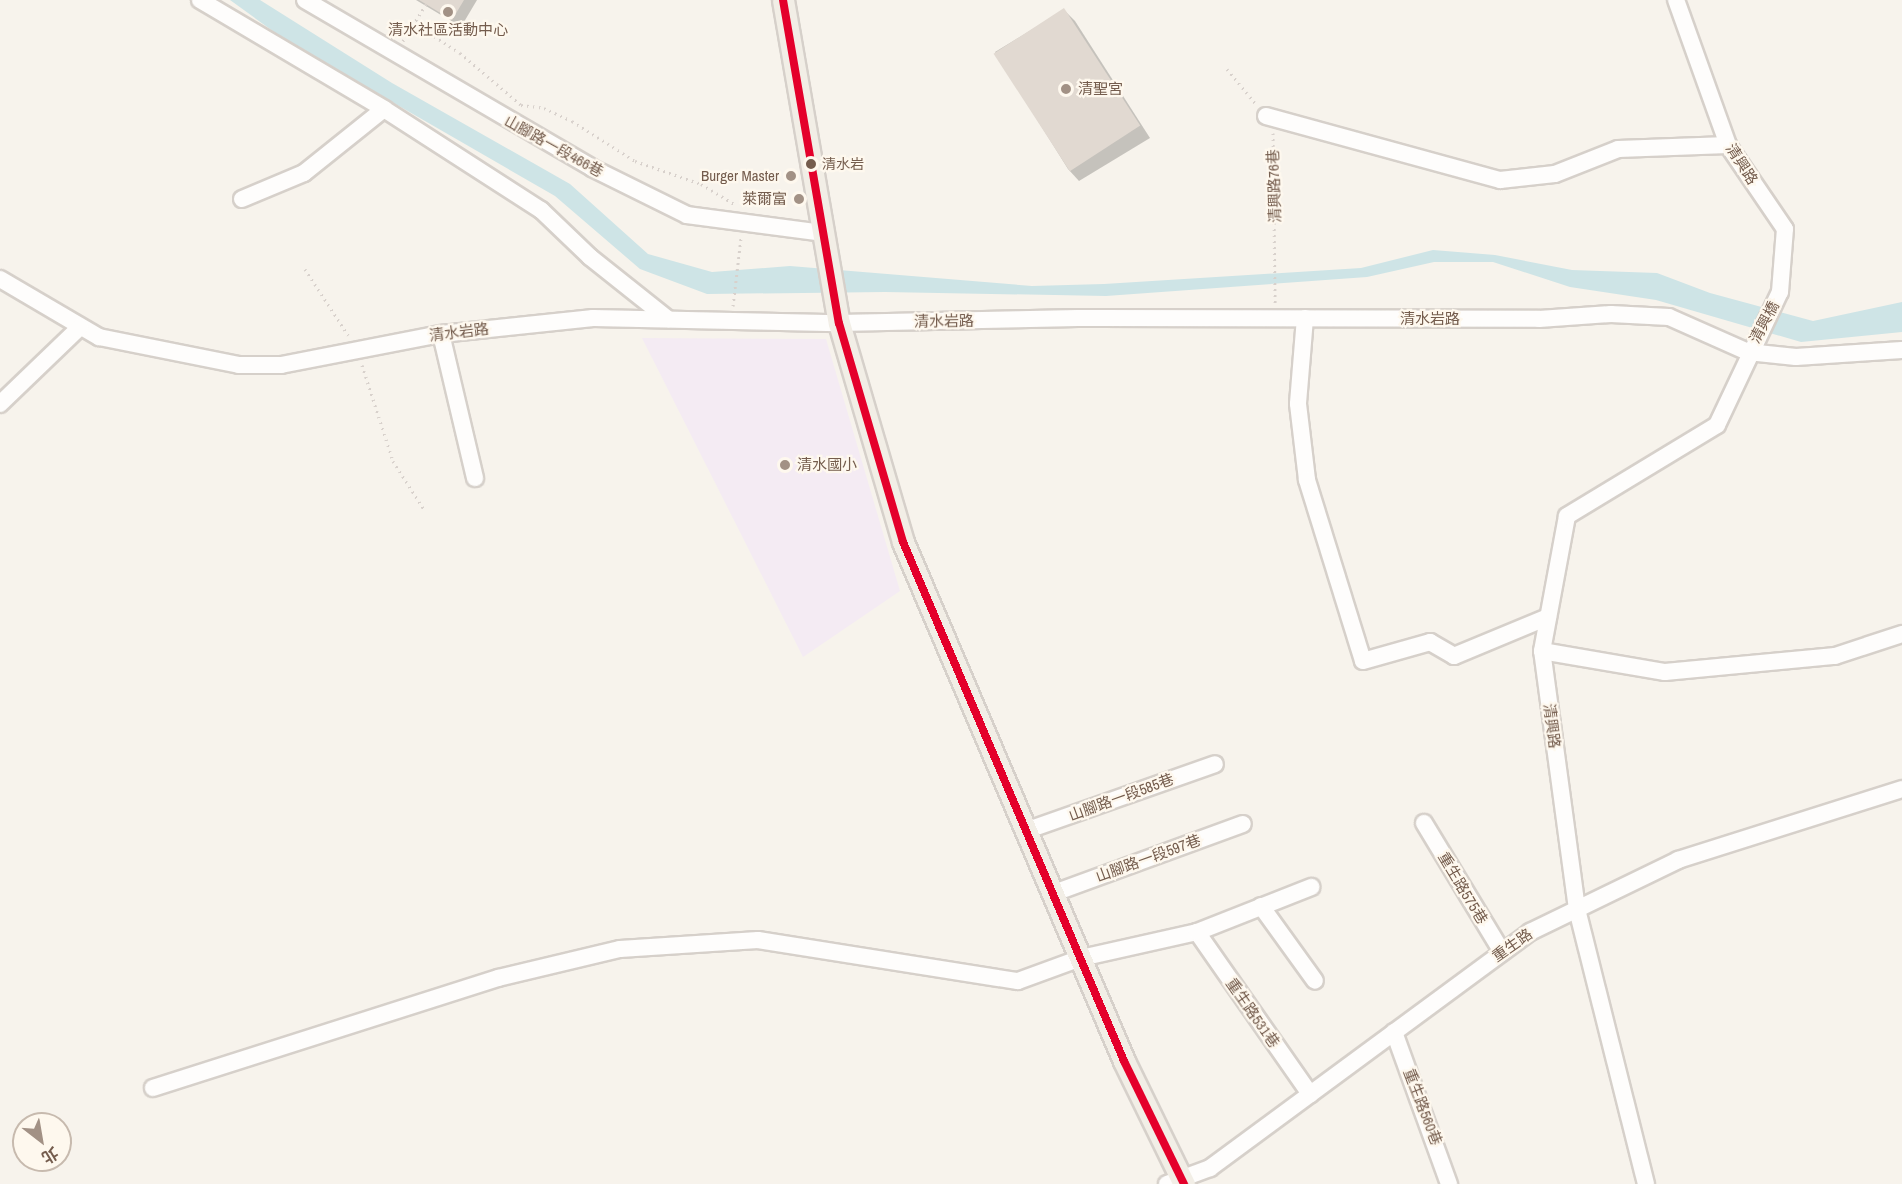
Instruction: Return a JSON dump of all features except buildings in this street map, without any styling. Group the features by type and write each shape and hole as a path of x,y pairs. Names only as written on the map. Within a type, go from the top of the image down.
{"main road":[{"path":"783,0 838,313 903,542 1177,1182"}],"street":[{"path":"200,0 384,109 541,210 590,257 668,319"},
{"name":"山腳路一段466巷","path":"305,0 394,55 592,168 687,215 826,240"},
{"name":"清興路","path":"1676,0 1728,145 1785,229 1780,292"},
{"path":"242,200 304,173 384,109"},
{"path":"1266,116 1500,180 1555,174 1618,149 1728,145"},
{"name":"清水岩路","path":"0,279 99,337 239,365 281,365 356,348 441,334 593,318 668,319 838,313 1539,319 1611,314 1669,317 1748,352 1796,357 1902,350"},
{"name":"清興橋","path":"1748,352 1780,292"},
{"path":"1305,318 1298,404 1306,480 1364,661 1430,642 1454,656 1548,617"},
{"path":"0,404 80,327"},
{"path":"441,334 475,478"},
{"name":"清興路","path":"1646,1184 1577,909 1542,651 1567,516 1718,425 1748,352"},
{"path":"1542,651 1665,672 1835,656 1902,634"},
{"name":"山腳路一段585巷","path":"1028,830 1215,764"},
{"name":"重生路","path":"1177,1182 1210,1168 1530,932 1678,860 1902,789"},
{"name":"重生路575巷","path":"1424,823 1502,952"},
{"name":"山腳路一段597巷","path":"1054,893 1243,824"},
{"path":"153,1088 498,978 620,949 758,940 1018,981 1081,958 1197,932 1311,887"},
{"path":"1261,906 1316,981"},
{"name":"重生路531巷","path":"1197,932 1310,1094"},
{"name":"重生路560巷","path":"1394,1032 1449,1184"}],"path":[{"path":"394,55 426,4"},
{"path":"414,23 460,53 520,105 554,112 635,161 701,184 736,203 741,224"},
{"name":"清興路76巷","path":"1227,69 1266,116 1273,129 1275,318"},
{"path":"733,306 740,254"},
{"path":"305,269 356,348 393,460 425,511"}],"shaded area":[{"path":"230,0 260,0 392,83 570,184 648,254 712,272 790,266 1032,286 1104,284 1361,268 1433,250 1495,255 1572,270 1657,273 1710,293 1813,321 1902,302 1902,332 1801,342 1656,300 1570,287 1493,262 1434,262 1367,277 1106,296 885,292 707,294 640,269 555,196 288,42"},
{"name":"清水國小","path":"642,338 826,339 900,591 803,657"}],"transit line":[{"path":"783,0 839,323 903,542 1124,1061 1184,1184"}],"place":[{"name":"清水社區活動中心","path":"448,12"},
{"name":"清聖宮","path":"1066,89"},
{"name":"清水岩","path":"811,164"},
{"name":"Burger Master","path":"791,176"},
{"name":"萊爾富","path":"799,199"},
{"name":"清水國小","path":"785,465"}]}
